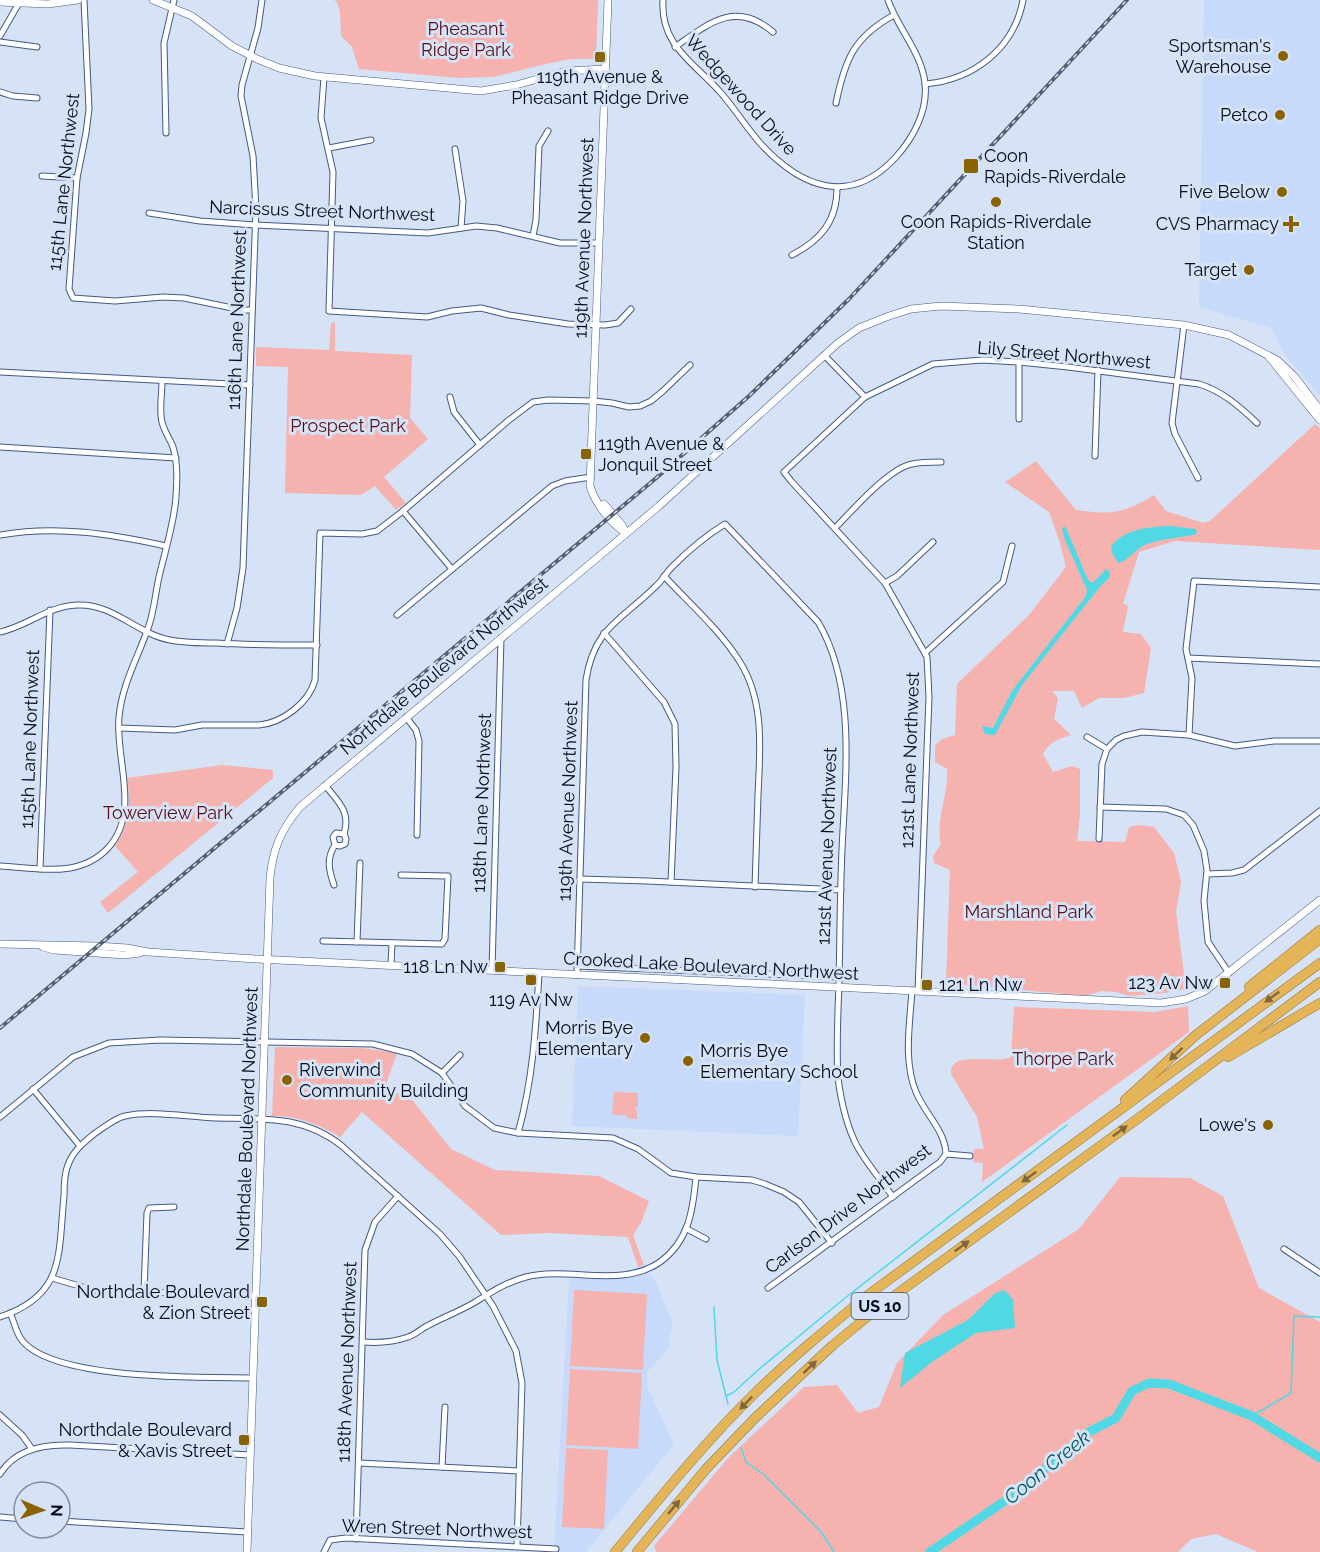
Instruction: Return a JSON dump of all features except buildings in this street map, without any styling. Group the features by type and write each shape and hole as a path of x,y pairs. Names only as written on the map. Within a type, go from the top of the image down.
{"highway":[{"path":"1076,1142 1131,1095 1211,1019 1320,930"},
{"path":"1196,1035 1320,939"},
{"name":"US 10","path":"615,1552 693,1458 754,1395 814,1339 868,1295 1320,963"},
{"name":"US 10","path":"637,1552 706,1469 755,1418 833,1345 883,1304 1320,982"},
{"path":"1161,1101 1234,1053 1320,1003"}],"street":[{"path":"0,2 48,4 78,0"},
{"name":"115th Lane Northwest","path":"84,0 89,84 88,109 77,178 69,289 71,295 73,298 115,301 164,297 184,298 251,310"},
{"path":"153,0 173,3 232,46 250,56 291,71 324,77 481,91 516,85 573,70 605,69"},
{"name":"116th Lane Northwest","path":"227,644 237,608 243,568 256,195 253,156 241,96 242,84 258,28 262,0"},
{"name":"119th Avenue Northwest","path":"608,0 591,477 600,499 626,533"},
{"name":"Wedgewood Drive","path":"663,0 665,21 675,46 683,57 713,84 753,134 795,173 810,182 837,188 854,185 872,177 887,166 905,147 923,107 925,84 919,60 888,0"},
{"path":"925,84 955,79 978,68 1001,47 1013,30 1023,0"},
{"path":"0,36 19,3"},
{"path":"166,133 164,43 173,3"},
{"path":"836,103 844,67 852,51 870,30 894,15"},
{"path":"675,46 711,21 725,16 751,17 759,20 773,32"},
{"path":"0,42 37,47"},
{"path":"324,77 321,118 333,172 329,311 427,316 481,308 509,315 568,324 596,325 618,323 631,309"},
{"path":"0,92 13,96 37,98"},
{"path":"533,236 536,220 539,146 548,131"},
{"path":"329,148 371,141"},
{"path":"455,149 463,201 461,228"},
{"path":"42,176 77,178"},
{"path":"792,255 816,241 827,228 835,212 837,188"},
{"name":"Narcissus Street Northwest","path":"149,213 200,221 255,225 428,233 476,226 497,228 560,243 599,243"},
{"name":"Northdale Boulevard Northwest","path":"247,1552 270,878 274,849 285,826 295,813 325,785 626,533 736,438 824,355 859,328 889,315 911,309 941,306 1019,309 1184,325 1229,335 1268,355"},
{"path":"1184,325 1172,423 1175,434 1198,478"},
{"path":"824,355 866,397"},
{"path":"1268,355 1294,376 1320,410"},
{"path":"1268,355 1320,420"},
{"name":"Lily Street Northwest","path":"784,472 866,397 933,364 982,360 1019,362 1176,381 1212,388 1257,423"},
{"path":"1019,362 1019,419"},
{"path":"119,728 170,730 202,725 259,725 281,718 308,696 315,680 320,533 371,533 383,527 533,402 594,401 629,407 645,405 690,365"},
{"path":"1095,456 1098,370"},
{"path":"0,372 250,385"},
{"path":"0,866 66,870 86,864 102,854 121,828 126,805 119,715 126,682 147,631 175,506 176,458 162,423 162,381"},
{"path":"450,397 454,412 480,445"},
{"path":"0,447 176,458"},
{"path":"835,528 900,468 911,464 941,462"},
{"name":"121st Lane Northwest","path":"784,472 885,583 925,653 928,665 929,697 915,990 909,1049 911,1078 922,1105 944,1139 946,1154"},
{"path":"397,615 552,486 565,481 591,477"},
{"path":"403,511 452,569"},
{"name":"119th Avenue Northwest","path":"577,975 586,680 592,656 604,633 618,618 657,585 674,565 725,524"},
{"name":"121st Avenue Northwest","path":"725,524 818,622 828,639 842,693 845,728 837,1060 843,1106 858,1148 893,1197"},
{"path":"0,535 51,530 85,531 166,546"},
{"path":"885,583 897,576 933,542"},
{"path":"925,653 1003,582 1012,546"},
{"path":"664,576 721,637 740,662 752,685 760,743 755,887"},
{"path":"1189,735 1192,678 1186,649 1194,581 1320,587"},
{"path":"0,632 50,610 77,604 113,612 147,631 173,641 317,645"},
{"name":"115th Lane Northwest","path":"40,869 50,610"},
{"path":"604,633 664,702 675,724 676,758 671,882"},
{"name":"118th Lane Northwest","path":"492,970 501,638"},
{"path":"1188,658 1320,664"},
{"path":"406,717 416,730 419,741 417,835"},
{"path":"1099,839 1102,764 1107,749 1124,736 1142,732 1189,735 1235,746 1274,741 1320,741"},
{"path":"1087,737 1107,749"},
{"path":"325,785 344,811 347,819 345,844 335,845"},
{"path":"1100,807 1166,809 1184,815 1199,836 1204,851 1207,874 1204,902 1208,942 1229,973"},
{"path":"1207,874 1244,870 1320,811"},
{"path":"335,845 332,840 334,835 339,832 344,834"},
{"path":"334,885 329,866 330,852 335,845"},
{"path":"357,942 360,863"},
{"path":"323,941 442,944 445,939 448,876 401,875"},
{"path":"580,879 841,890"},
{"name":"Crooked Lake Boulevard Northwest","path":"0,944 124,955 148,952 1161,1003 1186,999 1205,991 1320,900"},
{"path":"391,965 392,943"},
{"path":"577,966 839,976"},
{"path":"518,1133 527,1096 535,1045 539,973"},
{"path":"0,1116 72,1057 110,1043 160,1040 374,1044 412,1054 442,1073 465,1106 494,1128 518,1133 613,1138 638,1149 672,1173 696,1177 752,1180 776,1187 799,1202 832,1243"},
{"path":"442,1073 460,1055"},
{"path":"33,1089 80,1146"},
{"path":"0,1317 21,1310 52,1278 59,1258 68,1166 80,1146 102,1129 123,1116 146,1113 262,1119 303,1124 330,1136 440,1234 459,1256 505,1328 516,1351 522,1383 517,1546"},
{"path":"946,1154 970,1156"},
{"name":"Carlson Drive Northwest","path":"768,1288 940,1162 946,1154"},
{"path":"363,1342 377,1343 408,1337 507,1283 541,1274 618,1275 641,1271 667,1256 680,1242 693,1210 696,1177"},
{"name":"118th Avenue Northwest","path":"356,1539 365,1250 375,1222 398,1196"},
{"path":"144,1292 149,1208 174,1207"},
{"path":"687,1229 706,1239"},
{"path":"1284,1249 1320,1273"},
{"path":"52,1278 93,1290 256,1296"},
{"path":"10,1313 21,1339 37,1353 67,1365 100,1371 253,1378"},
{"path":"442,1467 445,1407"},
{"path":"0,1415 22,1435 32,1449"},
{"path":"0,1474 15,1458 46,1445 250,1455"},
{"path":"359,1463 519,1471"},
{"path":"72,1522 247,1532"},
{"name":"Wren Street Northwest","path":"324,1552 330,1540 356,1539 556,1549"}],"shaded area":[{"path":"1204,0 1320,0 1320,395 1285,355 1271,328 1199,307"},
{"name":"Morris Bye Elementary School","path":"578,986 805,995 798,1136 572,1126"},
{"path":"648,1274 655,1280 673,1324 669,1348 647,1372 647,1386 674,1444 586,1552 554,1552 569,1279 624,1278"}],"green space":[{"name":"Pheasant Ridge Park","path":"334,0 598,0 596,59 571,59 494,77 459,78 359,69 352,47 341,36 340,12"},
{"name":"Prospect Park","path":"335,322 335,351 412,355 410,418 428,439 384,477 406,503 396,510 375,486 361,495 285,493 288,367 256,366 256,347 329,350 331,323"},
{"name":"Marshland Park","path":"1315,424 1320,428 1320,550 1175,541 1139,552 1123,604 1128,606 1123,632 1141,634 1151,648 1144,693 1124,698 1099,698 1082,708 1074,691 1052,691 1058,698 1054,719 1071,735 1051,744 1043,754 1053,772 1072,766 1080,769 1080,815 1077,841 1125,842 1129,827 1139,825 1154,827 1174,853 1181,882 1176,912 1186,989 1130,996 1101,991 1085,996 946,983 950,870 934,863 933,856 941,844 940,825 947,769 935,762 935,745 942,739 955,735 957,684 1029,615 1066,567 1049,512 1005,482 1036,461 1076,510 1116,512 1134,506 1154,495 1166,511 1203,523 1210,521"},
{"name":"Towerview Park","path":"222,765 273,770 273,778 108,913 100,902 138,872 115,846 124,830 128,813 127,778"},
{"name":"Thorpe Park","path":"1188,1006 1189,1032 982,1182 983,1163 973,1162 974,1149 984,1149 977,1117 951,1074 952,1066 965,1060 1011,1057 1014,1007 1155,1012"},
{"path":"275,1047 361,1048 397,1053 385,1087 413,1101 451,1149 495,1170 599,1176 649,1201 641,1223 633,1235 644,1265 638,1267 628,1237 550,1233 501,1235 362,1112 340,1137 308,1122 291,1117 272,1116"},
{"path":"614,1092 638,1093 638,1106 635,1109 637,1119 629,1119 625,1115 612,1113"},
{"path":"1120,1177 1190,1178 1223,1196 1259,1288 1320,1322 1320,1552 1258,1552 1216,1534 1191,1539 1178,1552 656,1552 654,1546 728,1458 804,1387 837,1385 858,1413 879,1407 897,1363 943,1315 1079,1229"},
{"path":"574,1290 647,1294 643,1370 570,1366"},
{"path":"570,1369 642,1373 638,1449 566,1445"},
{"path":"566,1448 608,1450 604,1529 562,1527"}],"water":[{"path":"1064,526 1088,580 1093,583 1106,569 1110,577 1022,685 995,735 985,734 982,726 993,728 1012,691 1086,596 1087,590 1065,540 1062,529"},
{"path":"1169,526 1196,529 1197,534 1164,539 1145,545 1126,560 1118,563 1112,553 1111,546 1130,532"},
{"path":"1005,1290 1013,1300 1015,1328 976,1333 932,1362 900,1388 905,1353 968,1320 994,1294"}],"waterway":[{"path":"726,1396 734,1392 845,1298 1067,1125"},
{"path":"714,1307 717,1360 728,1404"},
{"path":"1252,1416 1291,1393 1294,1316 1320,1317"},
{"name":"Coon Creek","path":"930,1552 1018,1492 1087,1433 1116,1418 1132,1391 1149,1383 1169,1384 1252,1416 1320,1458"},
{"path":"741,1448 746,1462 763,1474 821,1532 834,1552"}],"railway":[{"path":"0,1028 655,479 749,396 849,299 1127,0"}],"place":[{"name":"Sportsman's Warehouse","path":"1283,56"},
{"name":"119th Avenue & Pheasant Ridge Drive","path":"600,57"},
{"name":"Petco","path":"1280,115"},
{"name":"Coon Rapids-Riverdale","path":"971,166"},
{"name":"Five Below","path":"1282,192"},
{"name":"Coon Rapids-Riverdale Station","path":"996,202"},
{"name":"CVS Pharmacy","path":"1291,224"},
{"name":"Target","path":"1249,270"},
{"name":"119th Avenue & Jonquil Street","path":"586,454"},
{"name":"118 Ln Nw","path":"500,967"},
{"name":"119 Av Nw","path":"531,980"},
{"name":"123 Av Nw","path":"1225,983"},
{"name":"121 Ln Nw","path":"927,985"},
{"name":"Morris Bye Elementary","path":"645,1038"},
{"name":"Morris Bye Elementary School","path":"688,1061"},
{"name":"Riverwind Community Building","path":"287,1080"},
{"name":"Lowe's","path":"1268,1125"},
{"name":"Northdale Boulevard & Zion Street","path":"262,1302"},
{"name":"Northdale Boulevard & Xavis Street","path":"244,1440"}]}
